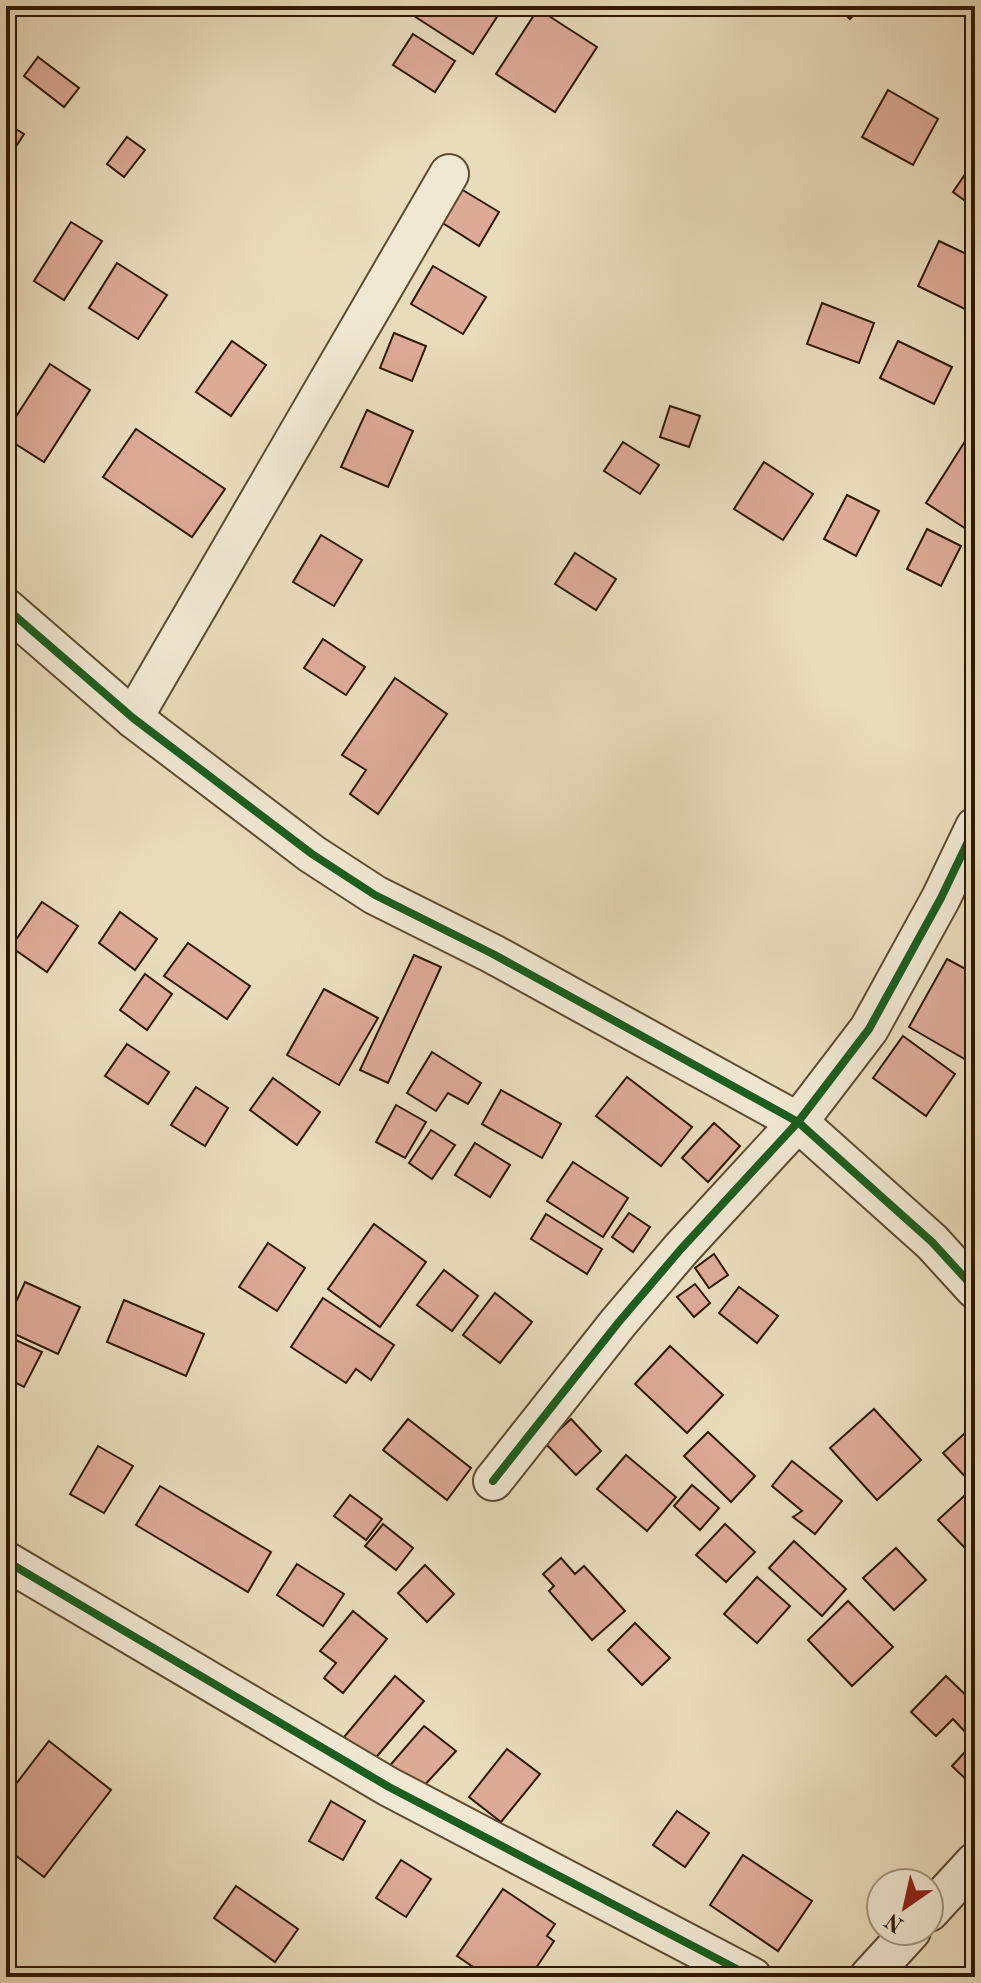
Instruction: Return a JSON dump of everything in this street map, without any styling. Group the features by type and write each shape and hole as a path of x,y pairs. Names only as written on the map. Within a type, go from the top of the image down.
{"street":[{"path":"133,718 449,174"},
{"path":"6,608 133,718 279,830 375,895 493,954 798,1122 932,1242 975,1289"},
{"path":"493,1481 645,1291 798,1122 869,1029 941,898 975,827"},
{"path":"6,1561 389,1787 752,1977"},
{"path":"945,1895 975,1862"},
{"path":"869,1977 896,1947"}],"building":[{"path":"420,6 504,6 473,54 414,16"},
{"path":"836,6 862,6 850,19"},
{"path":"538,9 597,47 555,112 496,74"},
{"path":"413,34 455,61 435,92 393,65"},
{"path":"38,57 79,88 64,107 24,76"},
{"path":"888,90 938,119 913,165 862,137"},
{"path":"6,123 24,134 8,159 6,158"},
{"path":"127,137 145,150 124,177 107,164"},
{"path":"966,173 975,179 975,208 953,192"},
{"path":"461,189 499,212 479,246 441,222"},
{"path":"71,222 102,241 64,300 34,281"},
{"path":"939,241 975,258 975,314 918,286"},
{"path":"117,263 167,295 138,339 89,308"},
{"path":"433,266 486,297 463,334 411,304"},
{"path":"822,303 874,323 859,363 807,344"},
{"path":"394,333 426,346 412,381 380,368"},
{"path":"232,341 266,365 231,416 196,392"},
{"path":"898,341 952,367 934,404 880,378"},
{"path":"50,364 90,390 44,462 6,438 6,432"},
{"path":"670,406 700,416 689,447 660,437"},
{"path":"367,410 413,431 388,487 341,467"},
{"path":"136,429 225,489 192,537 103,477"},
{"path":"969,435 975,438 974,534 926,503"},
{"path":"623,442 659,465 640,494 604,471"},
{"path":"764,462 813,494 783,540 734,509"},
{"path":"847,495 879,511 856,556 824,539"},
{"path":"927,529 961,546 941,586 907,569"},
{"path":"321,535 362,560 334,606 293,582"},
{"path":"575,553 616,579 596,610 555,584"},
{"path":"323,639 365,667 346,695 304,668"},
{"path":"395,678 447,714 378,814 350,794 366,770 342,755"},
{"path":"6,691 14,697 6,708"},
{"path":"42,902 78,926 47,972 11,947"},
{"path":"120,912 157,939 135,970 99,943"},
{"path":"188,943 250,986 227,1019 164,976"},
{"path":"414,955 441,967 388,1083 360,1070"},
{"path":"947,959 975,974 975,1065 909,1027"},
{"path":"145,974 172,994 147,1030 120,1010"},
{"path":"324,989 378,1018 339,1085 287,1055"},
{"path":"903,1036 955,1074 926,1116 873,1078"},
{"path":"127,1044 169,1072 148,1104 105,1076"},
{"path":"432,1052 481,1083 468,1104 448,1093 436,1111 407,1093"},
{"path":"627,1077 692,1127 661,1166 596,1116"},
{"path":"273,1078 320,1112 297,1145 250,1110"},
{"path":"196,1087 228,1108 205,1146 171,1125"},
{"path":"501,1090 561,1124 542,1158 482,1124"},
{"path":"396,1105 426,1122 405,1158 376,1142"},
{"path":"714,1123 740,1146 708,1182 682,1158"},
{"path":"431,1130 455,1145 432,1179 409,1163"},
{"path":"475,1143 510,1165 490,1197 455,1175"},
{"path":"573,1162 628,1198 603,1237 547,1201"},
{"path":"629,1213 650,1227 633,1252 612,1237"},
{"path":"546,1214 602,1249 587,1274 531,1239"},
{"path":"374,1224 426,1262 380,1327 328,1289"},
{"path":"268,1243 305,1268 277,1311 239,1287"},
{"path":"714,1254 728,1275 709,1288 695,1268"},
{"path":"444,1270 478,1296 452,1331 417,1305"},
{"path":"25,1282 80,1307 58,1354 6,1330"},
{"path":"695,1284 710,1303 694,1317 677,1297"},
{"path":"739,1287 778,1316 757,1343 719,1313"},
{"path":"495,1293 532,1322 500,1363 463,1335"},
{"path":"323,1298 394,1345 371,1380 356,1369 346,1383 291,1347"},
{"path":"124,1300 204,1334 186,1376 107,1342"},
{"path":"7,1336 42,1352 24,1387 6,1378"},
{"path":"670,1346 723,1395 687,1433 635,1384"},
{"path":"874,1409 921,1460 877,1500 830,1448"},
{"path":"408,1419 471,1468 447,1500 383,1450"},
{"path":"571,1419 601,1451 576,1475 545,1443"},
{"path":"975,1424 975,1482 972,1484 943,1453"},
{"path":"708,1432 755,1476 731,1502 684,1456"},
{"path":"98,1446 133,1466 104,1513 70,1494"},
{"path":"626,1455 676,1497 647,1531 597,1489"},
{"path":"792,1461 842,1501 815,1534 793,1517 802,1511 772,1486"},
{"path":"692,1485 719,1508 700,1530 674,1506"},
{"path":"160,1486 271,1552 248,1592 136,1525"},
{"path":"975,1486 975,1539 965,1548 938,1520"},
{"path":"350,1495 382,1519 366,1540 334,1516"},
{"path":"383,1524 413,1548 396,1570 365,1546"},
{"path":"725,1524 755,1552 726,1582 696,1555"},
{"path":"794,1541 846,1589 822,1616 769,1568"},
{"path":"896,1548 926,1580 894,1610 863,1578"},
{"path":"561,1558 575,1574 584,1566 625,1611 592,1640 549,1591 554,1586 543,1574"},
{"path":"297,1564 344,1594 323,1626 277,1595"},
{"path":"425,1565 454,1594 427,1622 398,1593"},
{"path":"757,1577 790,1606 757,1643 724,1614"},
{"path":"848,1601 893,1647 852,1686 808,1640"},
{"path":"353,1611 387,1639 343,1693 324,1678 336,1663 320,1651"},
{"path":"635,1623 670,1658 642,1685 608,1650"},
{"path":"395,1676 424,1701 373,1761 344,1737"},
{"path":"946,1676 975,1704 975,1725 967,1734 953,1719 936,1736 911,1712"},
{"path":"424,1726 456,1751 421,1789 386,1770"},
{"path":"49,1741 111,1790 44,1877 6,1848 6,1797"},
{"path":"975,1741 975,1788 952,1766"},
{"path":"507,1749 540,1774 501,1822 469,1797"},
{"path":"331,1801 365,1821 343,1860 309,1841"},
{"path":"677,1811 709,1833 685,1867 653,1845"},
{"path":"743,1855 812,1901 778,1951 710,1905"},
{"path":"401,1860 431,1879 406,1917 376,1898"},
{"path":"236,1886 298,1929 275,1962 214,1918"},
{"path":"503,1889 555,1924 547,1936 554,1941 530,1977 522,1972 519,1977 488,1977 457,1956"},
{"path":"461,1967 476,1977 454,1977"}],"cycle path":[{"path":"6,608 133,718 312,854 375,895 493,954 798,1122 932,1242 975,1289"},
{"path":"493,1481 618,1323 681,1249 798,1122 869,1029 941,898 975,827"},
{"path":"6,1561 389,1787 752,1977"}]}
